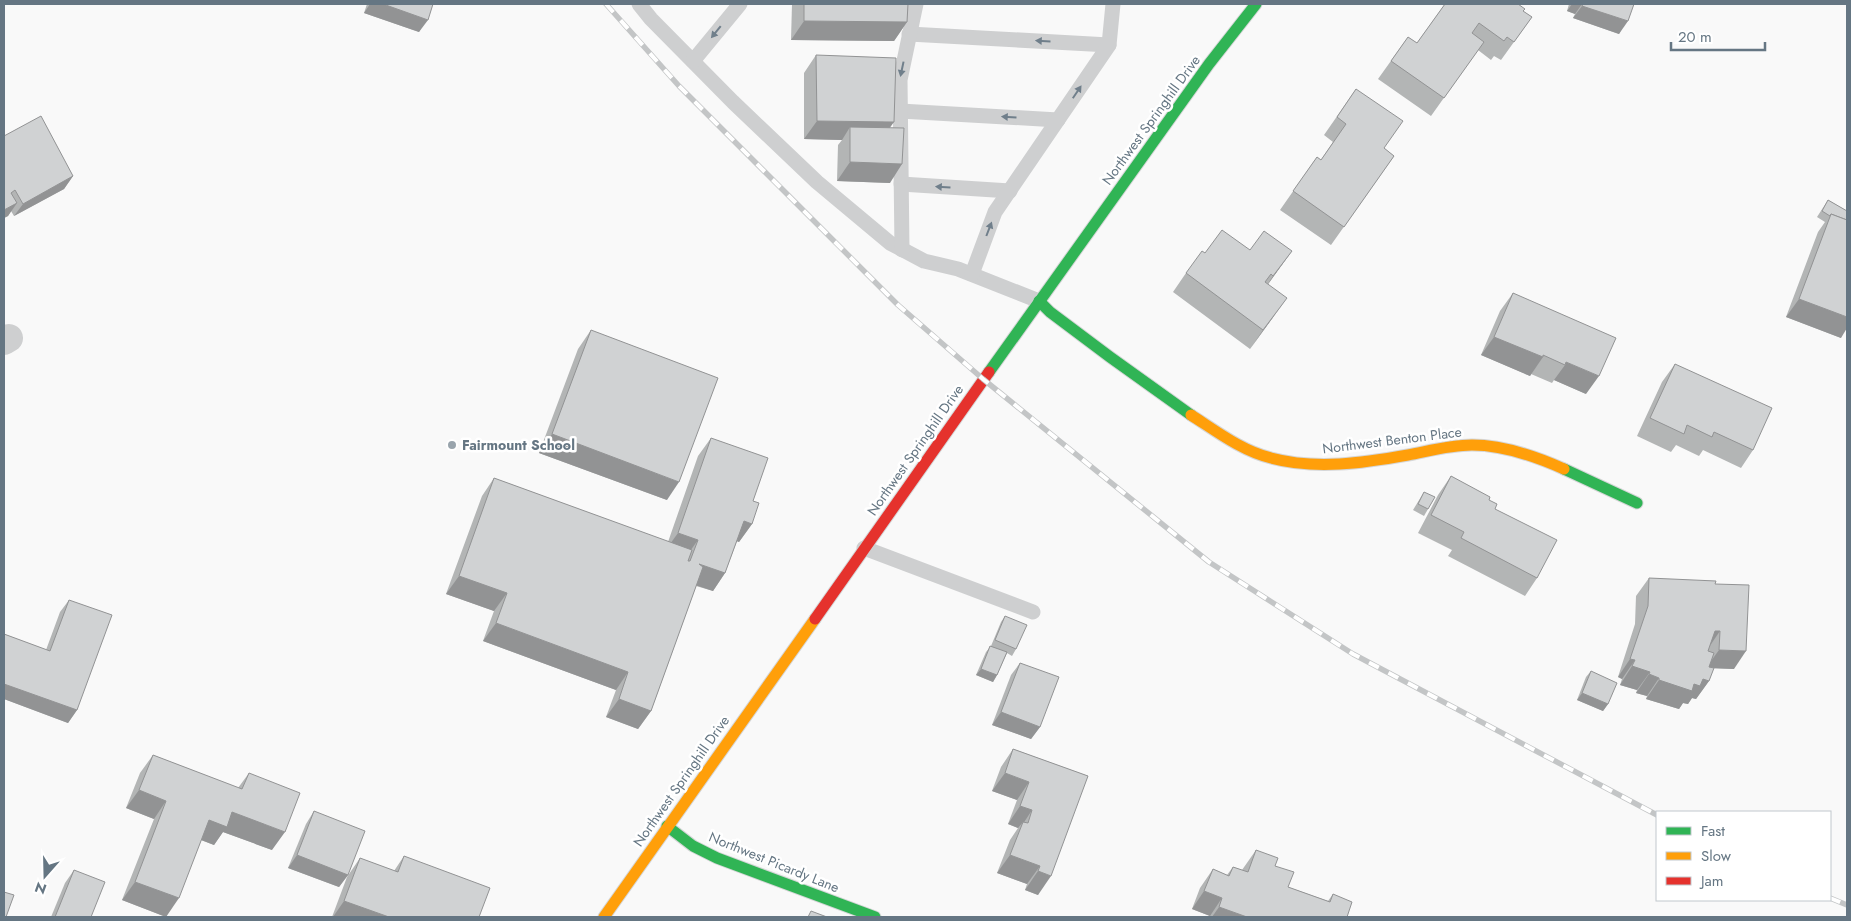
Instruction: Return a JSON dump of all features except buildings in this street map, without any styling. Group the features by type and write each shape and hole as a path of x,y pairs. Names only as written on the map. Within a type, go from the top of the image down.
{"main road":[{"name":"Northwest Springhill Drive","path":"604,917 1039,301 1209,64 1256,4"},
{"name":"Northwest Benton Place","path":"1039,301 1050,312 1173,404 1250,451 1279,460 1326,465 1396,457 1471,445 1504,448 1543,461 1637,503"},
{"name":"Northwest Picardy Lane","path":"667,826 694,846 717,858 875,917"}],"lane":[{"path":"639,4 651,19 693,61 818,182 890,243 924,261 958,269 1039,301"},
{"path":"693,61 740,4"},
{"path":"902,250 900,80 916,4"},
{"path":"972,274 995,212 1109,45 1113,4"},
{"path":"909,34 1109,45"},
{"path":"900,111 1058,120"},
{"path":"901,184 1010,191"},
{"path":"864,548 1033,612"}],"railway":[{"path":"606,4 679,86 898,305 983,379 1209,562 1353,654 1656,814"},
{"path":"1831,898 1847,905"}],"traffic: fast":[{"path":"989,372 1209,64 1256,4"},
{"path":"1039,301 1050,312 1191,415"},
{"path":"1564,469 1637,503"},
{"path":"667,826 693,846 717,858 875,917"}],"traffic: slow":[{"path":"1191,415 1250,451 1288,462 1305,464 1357,463 1448,447 1484,445 1519,452 1564,469"},
{"path":"604,917 815,619"}],"traffic: jam":[{"path":"815,619 989,372"}],"place":[{"name":"Fairmount School","path":"452,445"}]}
